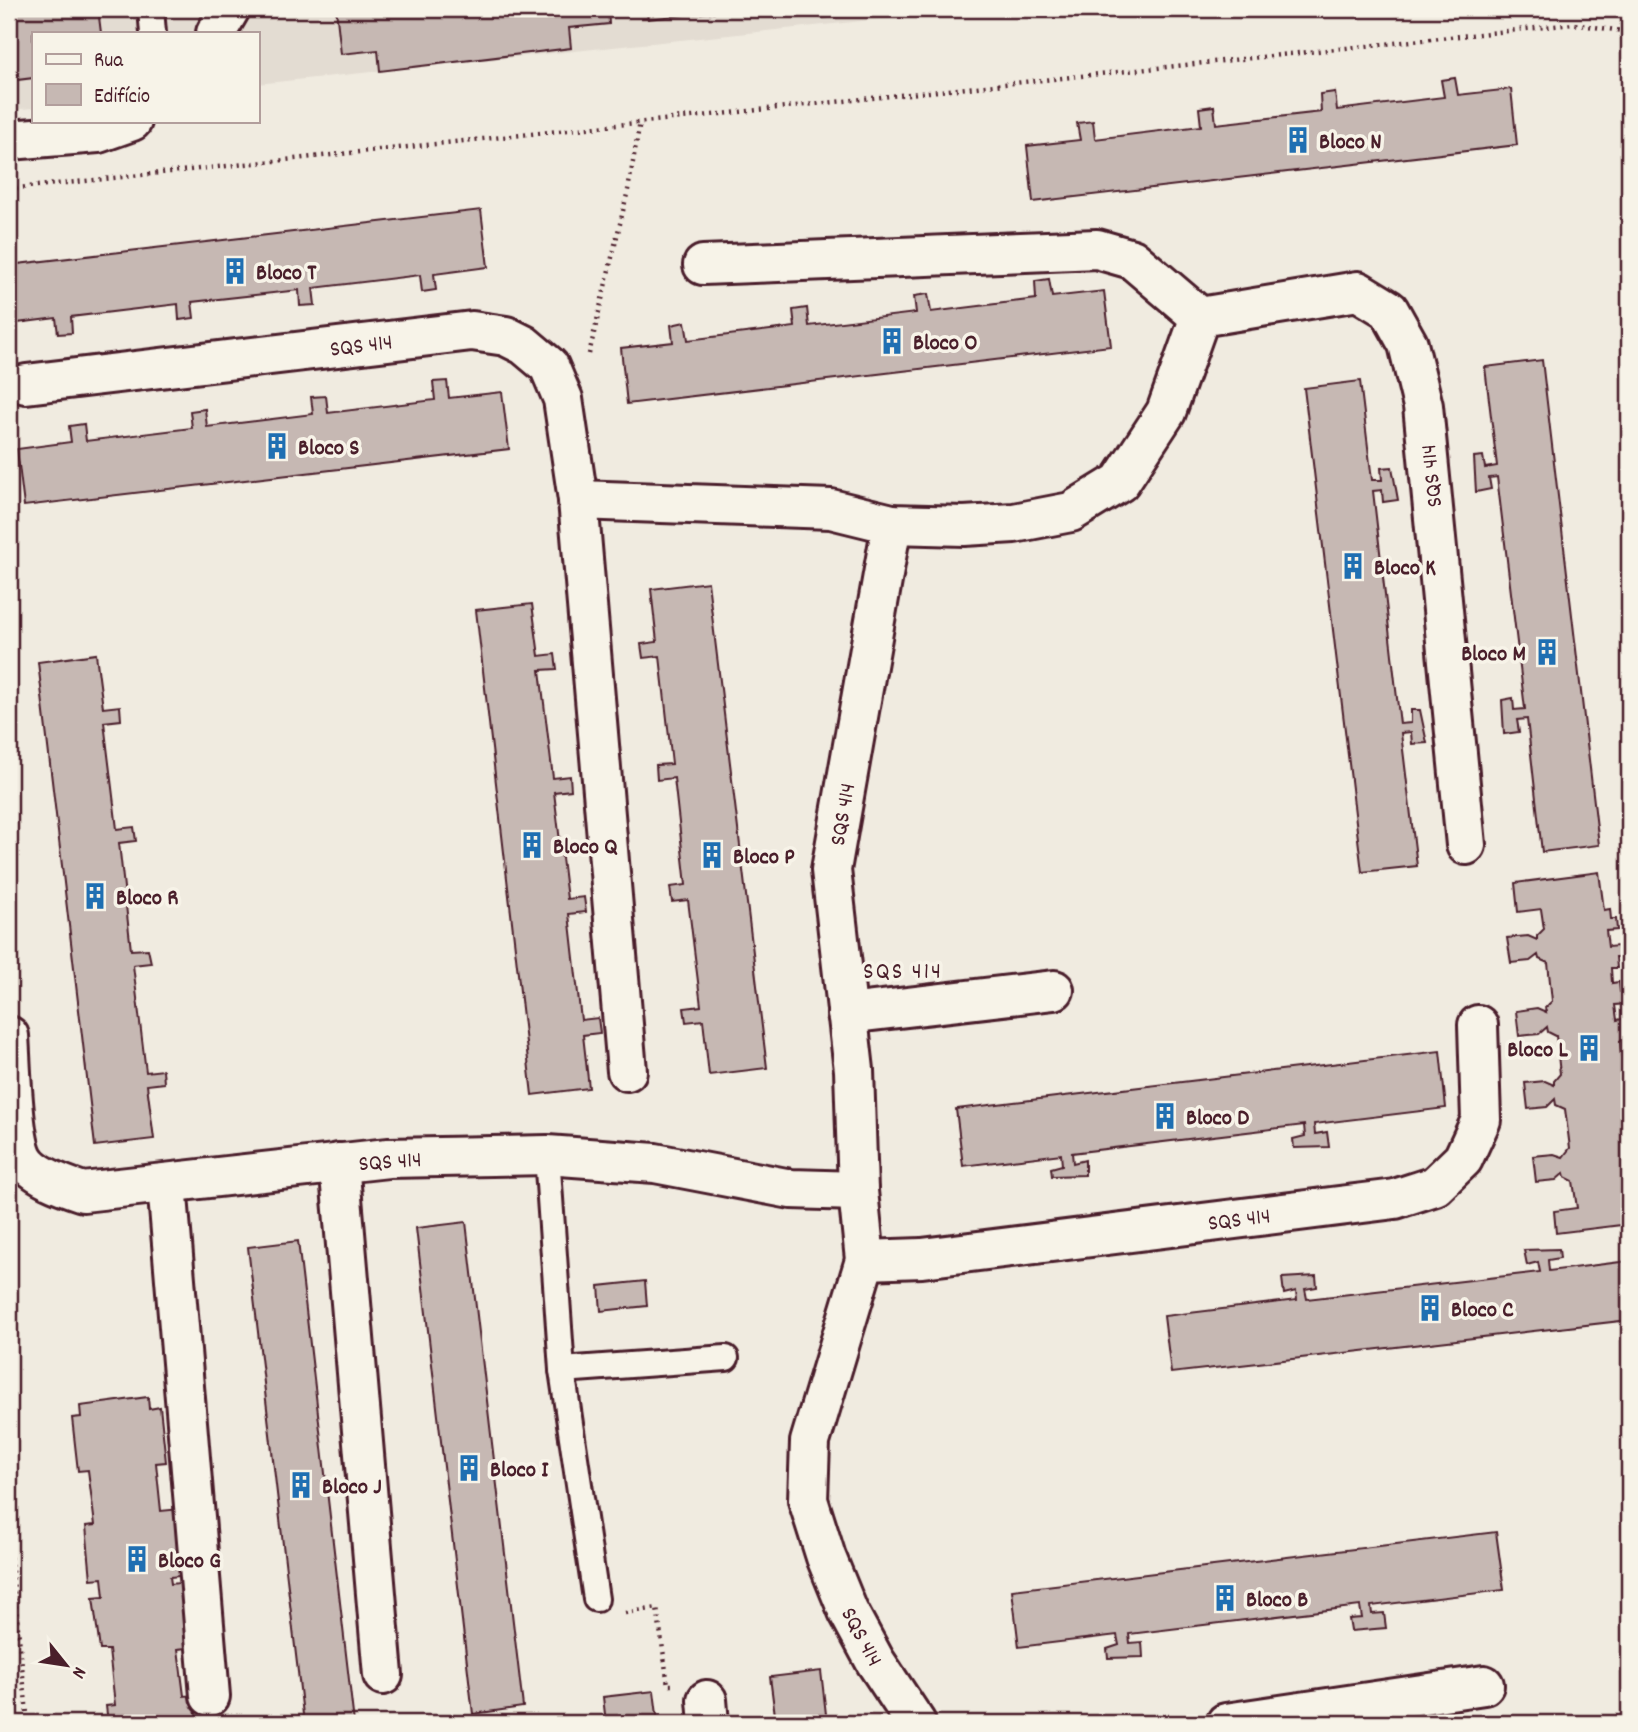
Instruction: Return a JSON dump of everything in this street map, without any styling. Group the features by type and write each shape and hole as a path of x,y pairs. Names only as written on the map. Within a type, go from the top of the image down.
{"street":[{"path":"214,9 216,32"},
{"path":"217,32 230,9"},
{"path":"9,140 98,133 129,122"},
{"path":"578,500 831,509 892,524 964,526 1014,523 1070,512 1120,482 1167,412 1200,317 1132,259 1097,249 703,265"},
{"name":"SQS 414","path":"1200,317 1358,291 1389,310 1408,344 1423,406 1466,845"},
{"name":"SQS 414","path":"26,384 472,331 506,336 524,345 550,366 563,399 578,500 627,1071"},
{"name":"SQS 414","path":"892,524 831,870 854,1070 858,1191 865,1260 810,1441 808,1500 848,1611 875,1661 916,1723"},
{"path":"848,1014 1054,990"},
{"name":"SQS 414","path":"865,1260 922,1258 1395,1199 1435,1186 1462,1159 1481,1121 1478,1025"},
{"name":"SQS 414","path":"9,1036 16,1130 23,1158 51,1182 83,1192 388,1158 547,1155 655,1163 791,1189 858,1191"},
{"name":"SQS 414","path":"339,1163 383,1675"},
{"path":"167,1184 210,1696"},
{"path":"1226,1723 1484,1685"}],"lane":[{"path":"151,9 153,32"},
{"path":"547,1155 562,1370 596,1599"},
{"path":"562,1370 726,1358"}],"path":[{"path":"9,189 1574,24 1629,32"},
{"path":"563,399 587,364 628,190 640,122"},
{"path":"9,1543 28,1723"},
{"path":"596,1599 621,1599 624,1613 657,1608 668,1685 703,1682 708,1712"}],"shaded area":[{"path":"9,9 978,9 259,84 259,32 32,32 32,108 9,110"}],"building":[{"path":"9,9 98,9 101,32 32,32 32,78 9,81"},
{"path":"336,9 608,9 609,24 569,28 571,48 380,71 378,50 341,54"},
{"path":"646,9 741,9 648,19"},
{"path":"796,9 904,9 797,18"},
{"name":"Bloco N","path":"1455,78 1458,95 1511,89 1517,145 1033,202 1027,146 1080,140 1077,123 1093,121 1095,139 1201,126 1199,108 1214,106 1216,124 1321,112 1320,94 1335,92 1337,110 1444,97 1441,80"},
{"name":"Bloco T","path":"481,210 488,267 434,274 436,290 422,292 420,275 313,288 315,305 300,306 299,290 192,302 194,318 179,320 178,304 71,317 72,333 58,334 56,318 9,324 9,265"},
{"name":"Bloco O","path":"1049,279 1052,297 1104,291 1111,346 627,404 621,348 673,342 671,325 685,322 688,340 795,327 793,310 807,308 809,326 916,313 914,296 928,294 931,312 1036,299 1035,281"},
{"name":"Bloco M","path":"1542,360 1599,845 1542,852 1527,719 1517,720 1519,732 1504,734 1502,700 1513,698 1514,710 1525,709 1497,477 1489,478 1491,489 1476,492 1474,457 1483,456 1485,468 1497,466 1485,367"},
{"name":"Bloco S","path":"447,381 449,398 502,392 509,449 24,506 17,449 71,442 69,426 84,424 86,441 192,428 190,411 205,409 207,427 313,414 311,397 326,396 328,413 435,400 433,382"},
{"name":"Bloco K","path":"1360,381 1372,480 1382,480 1381,468 1392,467 1398,500 1383,502 1382,490 1373,491 1400,724 1411,723 1411,710 1420,710 1427,743 1412,744 1411,732 1401,733 1417,866 1362,872 1304,388"},
{"name":"Bloco P","path":"708,582 767,1068 709,1075 703,1020 686,1022 684,1008 701,1006 688,900 672,902 670,887 686,885 674,778 657,780 656,765 672,764 660,656 643,658 641,644 657,642 651,589"},
{"name":"Bloco Q","path":"532,604 539,656 555,654 557,669 540,670 553,778 570,776 571,790 554,792 567,899 584,897 586,912 569,914 581,1020 598,1018 600,1033 583,1035 589,1088 532,1095 476,610"},
{"name":"Bloco R","path":"96,654 103,708 120,706 121,720 104,722 117,829 134,827 136,841 119,843 131,950 148,949 151,963 133,965 146,1072 163,1070 164,1083 147,1085 154,1139 95,1146 38,662"},
{"name":"Bloco L","path":"1599,872 1604,910 1610,909 1611,919 1616,919 1617,930 1606,931 1608,947 1618,946 1620,957 1616,957 1617,968 1611,968 1612,983 1619,982 1620,992 1625,992 1626,1004 1615,1005 1617,1020 1628,1018 1626,1040 1620,1041 1621,1056 1628,1055 1629,1064 1629,1076 1624,1077 1625,1092 1629,1091 1629,1224 1556,1233 1554,1211 1577,1208 1573,1181 1565,1177 1564,1173 1556,1180 1536,1182 1533,1156 1554,1154 1563,1157 1570,1148 1565,1109 1556,1105 1555,1099 1547,1107 1528,1109 1525,1083 1545,1081 1554,1085 1560,1074 1556,1036 1548,1032 1547,1027 1539,1034 1519,1036 1516,1011 1537,1008 1546,1012 1545,1008 1552,1001 1548,963 1539,959 1538,955 1530,961 1511,963 1507,938 1528,936 1537,940 1537,936 1544,929 1541,909 1518,912 1515,883"},
{"name":"Bloco D","path":"1440,1051 1446,1108 1314,1124 1315,1134 1327,1132 1329,1147 1294,1148 1293,1139 1305,1136 1304,1125 1072,1153 1073,1163 1085,1160 1085,1175 1052,1176 1051,1168 1062,1165 1061,1154 963,1166 956,1109"},
{"name":"Bloco I","path":"466,1222 523,1707 473,1714 416,1228"},
{"name":"Bloco J","path":"298,1241 354,1723 304,1723 248,1247"},
{"name":"Bloco C","path":"1559,1249 1560,1258 1548,1260 1549,1271 1629,1261 1629,1320 1171,1373 1164,1316 1297,1300 1296,1291 1284,1294 1282,1278 1316,1276 1317,1287 1305,1289 1307,1299 1540,1272 1538,1262 1527,1265 1524,1250"},
{"path":"645,1281 647,1306 601,1311 599,1286"},
{"name":"Bloco G","path":"148,1397 149,1409 160,1407 166,1462 156,1463 161,1511 180,1509 187,1575 170,1577 171,1584 187,1582 195,1647 178,1649 184,1696 194,1695 197,1723 108,1723 106,1706 115,1705 109,1650 100,1650 93,1598 104,1597 102,1578 91,1579 86,1526 95,1525 88,1470 78,1471 72,1418 81,1417 80,1406"},
{"name":"Bloco B","path":"1496,1532 1504,1590 1371,1606 1372,1614 1384,1613 1386,1628 1351,1631 1349,1619 1362,1618 1360,1606 1129,1634 1130,1643 1142,1642 1143,1657 1108,1658 1107,1649 1119,1645 1117,1635 1019,1647 1012,1590"},
{"path":"821,1671 827,1723 776,1723 770,1677"},
{"path":"654,1691 658,1723 606,1723 603,1697"}],"place":[{"name":"Bloco N","path":"1298,140"},
{"name":"Bloco T","path":"235,271"},
{"name":"Bloco O","path":"892,341"},
{"name":"Bloco S","path":"277,446"},
{"name":"Bloco K","path":"1353,566"},
{"name":"Bloco M","path":"1547,652"},
{"name":"Bloco Q","path":"532,845"},
{"name":"Bloco P","path":"712,855"},
{"name":"Bloco R","path":"95,896"},
{"name":"Bloco L","path":"1589,1048"},
{"name":"Bloco D","path":"1165,1116"},
{"name":"Bloco C","path":"1430,1308"},
{"name":"Bloco I","path":"469,1468"},
{"name":"Bloco J","path":"301,1485"},
{"name":"Bloco G","path":"137,1559"},
{"name":"Bloco B","path":"1225,1598"}],"district":[{"name":"SQS 414","path":"903,970"}]}
